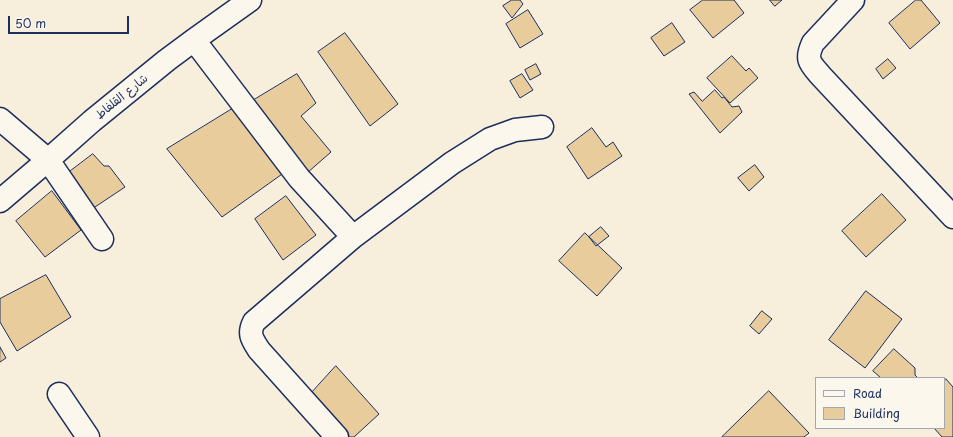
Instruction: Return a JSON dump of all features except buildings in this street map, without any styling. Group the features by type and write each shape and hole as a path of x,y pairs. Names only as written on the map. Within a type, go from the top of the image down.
{"street":[{"name":"شارع القلفاط","path":"0,200 92,121 194,40 250,0"},
{"path":"853,0 814,43 809,52 810,62 821,76 953,217"},
{"path":"194,40 299,178 353,237"},
{"path":"0,119 48,160 102,239"},
{"path":"337,437 259,350 254,343 252,336 251,328 254,322 353,237 452,163 490,139 515,130 542,127"},
{"path":"59,394 88,437"}]}
